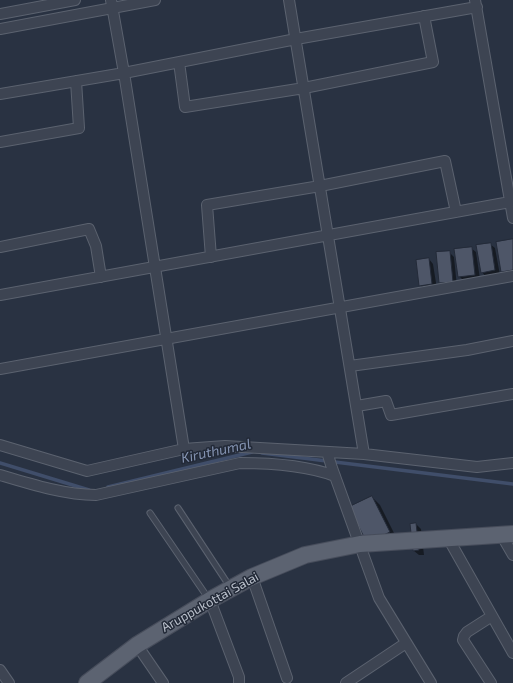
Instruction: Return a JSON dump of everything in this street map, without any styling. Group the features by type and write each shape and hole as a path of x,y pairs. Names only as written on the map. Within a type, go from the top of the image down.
{"main road":[{"name":"Aruppukottai Salai","path":"87,683 137,645 230,588 252,577 305,555 360,544 508,535"}],"street":[{"path":"0,14 74,0"},
{"path":"0,29 111,4 155,0"},
{"path":"288,0 296,38 329,235 364,454"},
{"path":"111,4 124,73 184,449"},
{"path":"0,94 124,73 296,38 424,16 476,4 513,218"},
{"path":"179,62 185,107 304,88 433,62 424,16"},
{"path":"0,142 79,128 76,81"},
{"path":"211,257 207,205 320,186 445,161 456,212"},
{"path":"0,295 510,202"},
{"path":"0,247 89,229 96,246 101,277"},
{"path":"0,369 513,276"},
{"path":"350,366 467,350 513,341"},
{"path":"356,406 386,401 391,414 513,394"},
{"path":"0,445 87,471 184,449 225,446 328,455 364,454 477,467 513,463"},
{"path":"328,455 379,598 428,682"},
{"path":"0,475 81,495 96,494 240,463 262,463 333,472"},
{"path":"508,535 513,555"},
{"path":"448,538 513,653"},
{"path":"252,577 287,678"},
{"path":"210,600 239,677 239,683"},
{"path":"491,683 463,640 467,632 492,616"},
{"path":"346,683 406,643"},
{"path":"137,645 163,683"},
{"path":"0,670 8,683"}],"lane":[{"path":"178,508 230,588"},
{"path":"150,512 210,600"}],"building":[{"path":"513,239 513,270 501,272 496,242"},
{"path":"491,243 495,270 481,273 476,245"},
{"path":"472,247 475,275 458,277 454,249"},
{"path":"450,251 453,282 439,283 436,252"},
{"path":"429,258 432,284 419,286 416,260"},
{"path":"372,496 390,532 367,543 349,507"},
{"path":"416,523 419,550 413,551 410,524"}],"waterway":[{"name":"Kiruthumal","path":"108,487 252,452"},
{"name":"Kiruthumal","path":"262,453 513,484"},
{"name":"Kiruthumal","path":"0,463 89,490"}]}
